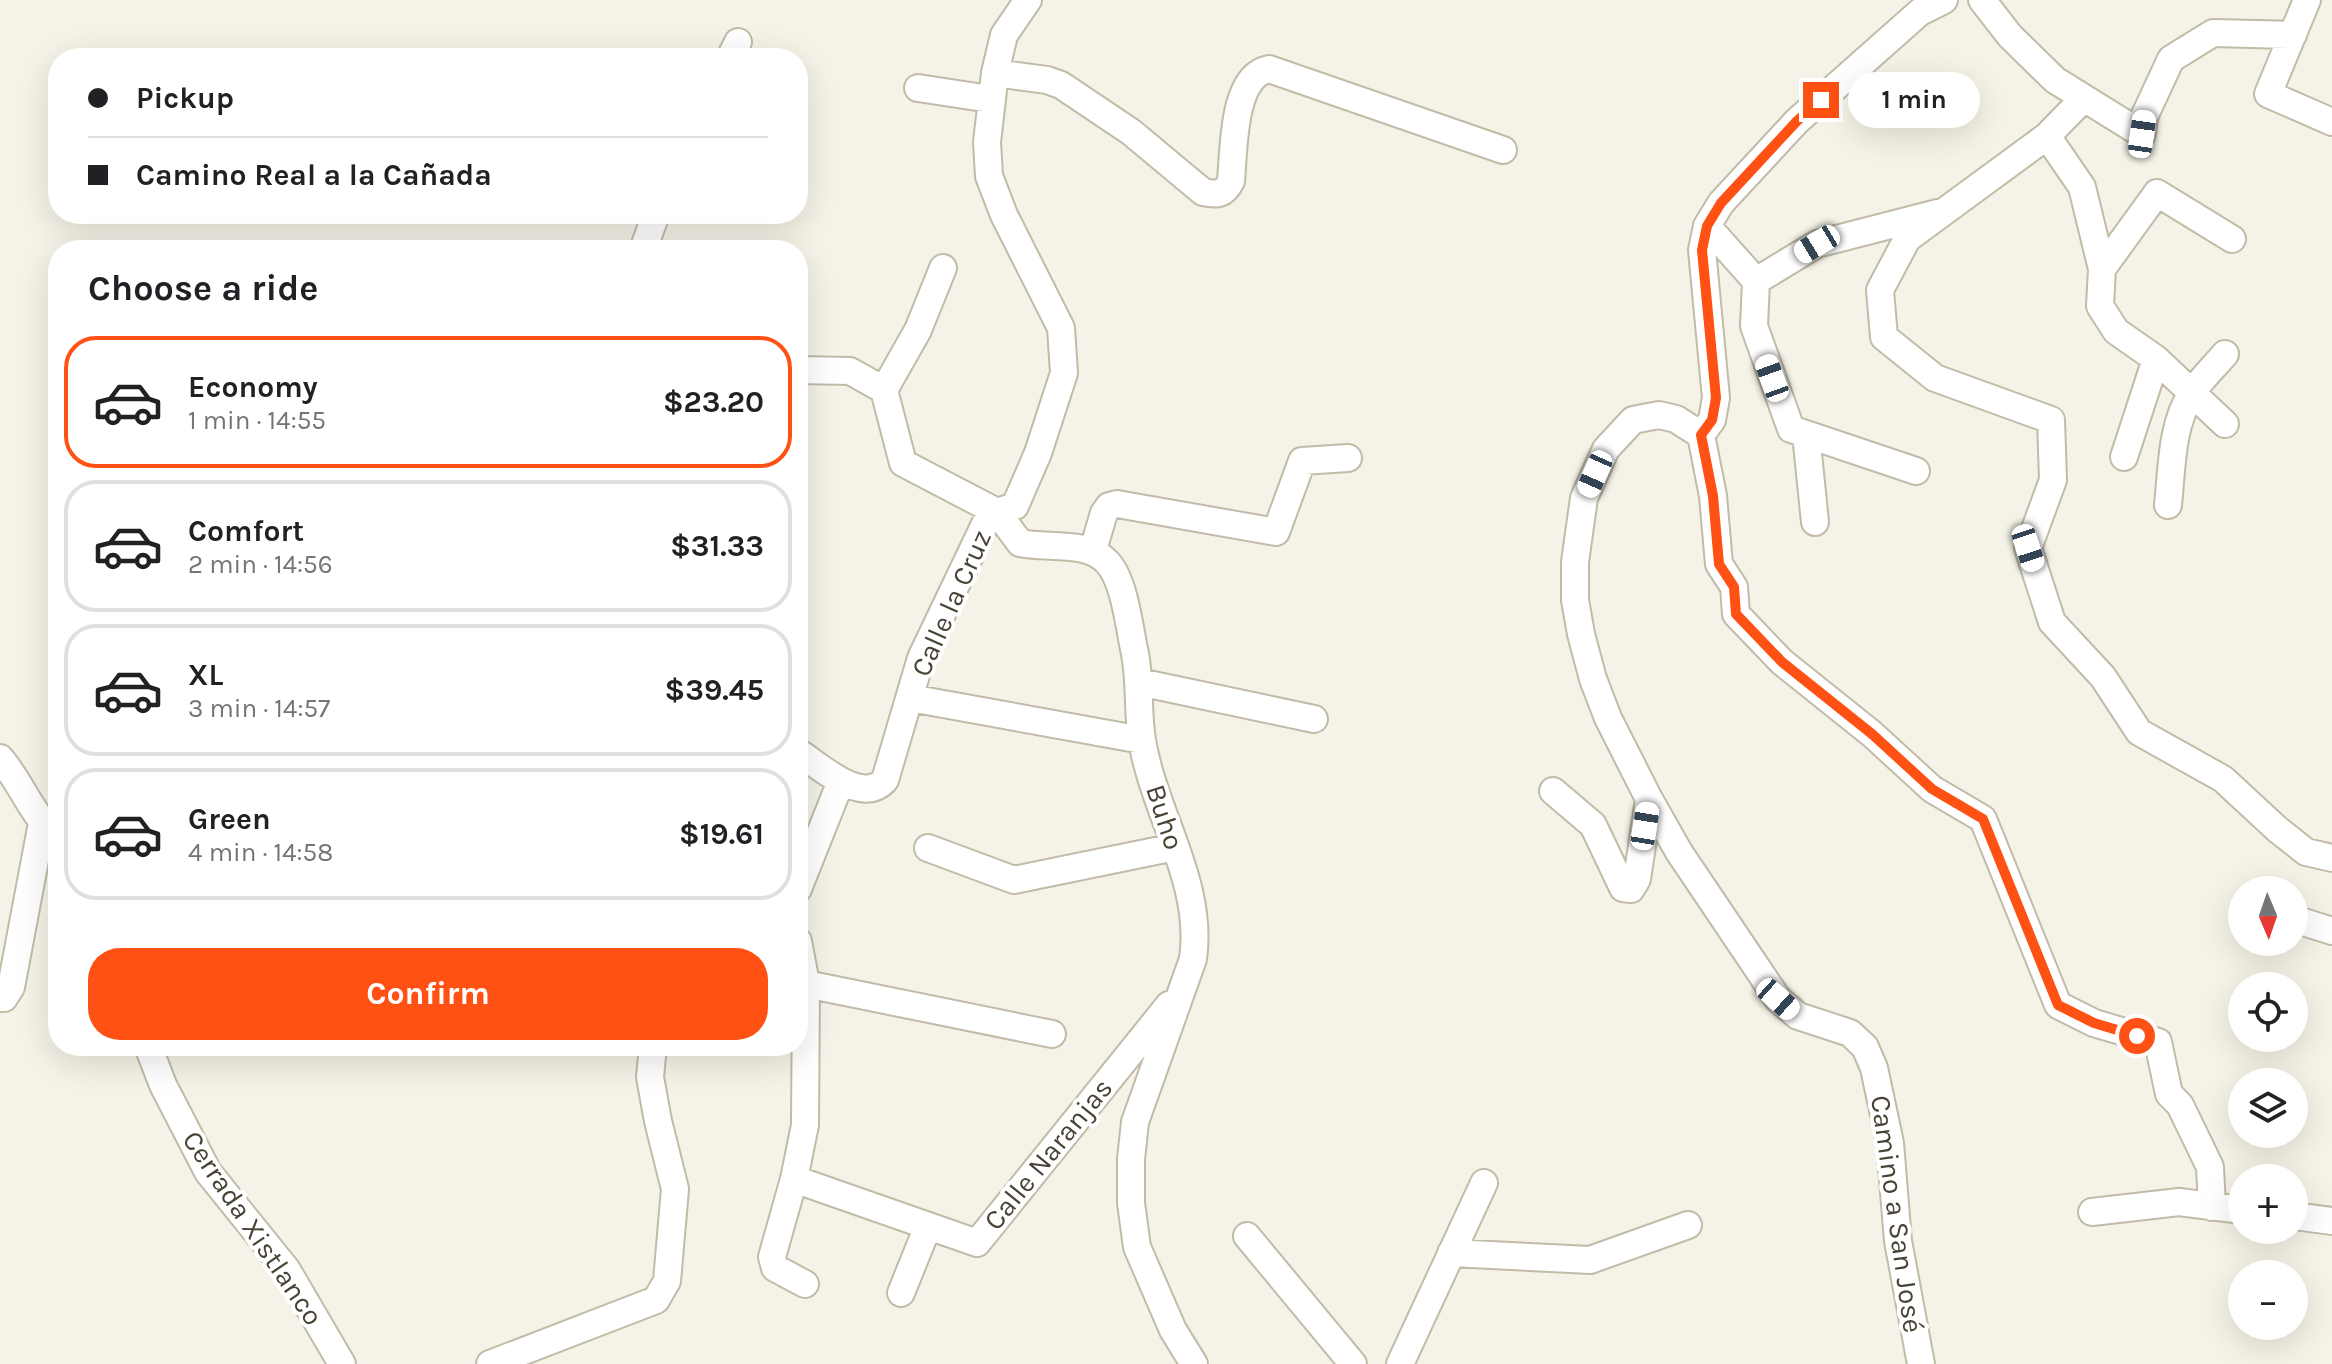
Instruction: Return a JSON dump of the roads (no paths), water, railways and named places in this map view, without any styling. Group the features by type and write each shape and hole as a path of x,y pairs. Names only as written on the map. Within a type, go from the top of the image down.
{"street":[{"path":"992,86 1004,35 1028,0"},
{"path":"1944,0 1918,6 1797,121 1721,203 1707,226 1702,250 1716,398 1712,420 1701,435 1713,496 1719,564 1734,587 1736,614 1782,662 1872,734 1932,789 1983,819 2058,1005 2094,1023 2158,1042 2169,1094 2180,1105 2210,1167 2212,1207"},
{"path":"1982,0 2010,36 2055,80 2142,134 2144,117 2171,59 2213,33 2293,35"},
{"path":"2307,0 2268,94 2332,122"},
{"path":"918,88 992,86 1047,80 1061,85 1131,132 1203,192 1217,195 1226,190 1231,181 1240,99 1250,80 1259,71 1269,69 1503,150"},
{"name":"Calle la Cruz","path":"841,781 866,790 878,787 885,780 921,658 985,524 997,512 1015,506 1038,453 1064,373 1061,328 1004,215 989,176 987,142 992,86"},
{"path":"2084,98 2047,136 1907,239 1880,290 1884,337 1935,378 2051,420 2053,480 2028,548 2052,622 2103,677 2139,732 2223,779 2306,852 2332,858"},
{"path":"2047,136 2082,187 2102,269 2100,306 2116,331 2156,359 2225,424"},
{"path":"2102,269 2157,193 2232,239"},
{"path":"1756,281 1817,244 1945,211"},
{"path":"1707,226 1756,281 1754,326 1791,429 1916,471"},
{"path":"943,268 918,330 884,390 903,463 997,512 1020,543 1093,550 1104,513 1109,506 1117,504 1276,532 1302,461 1348,458"},
{"path":"2168,505 2179,426 2192,393 2225,354"},
{"path":"2124,457 2156,359"},
{"path":"808,370 850,371 884,390"},
{"name":"Camino a San José","path":"1701,435 1676,419 1659,415 1633,420 1606,449 1584,498 1575,562 1575,600 1581,634 1608,718 1649,799 1679,852 1778,999 1798,1016 1850,1033 1865,1047 1874,1068 1887,1124 1898,1241 1921,1364"},
{"path":"1806,434 1815,522"},
{"name":"Buho","path":"1093,550 1109,563 1119,583 1136,658 1142,740 1189,895 1196,939 1193,959 1135,1122 1131,1159 1131,1203 1137,1247 1173,1330 1194,1364"},
{"path":"1139,682 1314,719"},
{"path":"910,698 1142,740"},
{"path":"0,758 48,826"},
{"path":"808,759 841,781 808,864"},
{"path":"1553,791 1593,825 1623,888 1631,889 1637,879 1649,799"},
{"path":"0,998 4,998 11,987 48,837"},
{"path":"928,848 1014,880 1175,847"},
{"path":"2308,923 2332,931"},
{"path":"808,984 1052,1034"},
{"name":"Calle Naranjas","path":"794,1179 977,1243 1181,990"},
{"name":"Cerrada Xistlanco","path":"152,1056 163,1085 208,1172 287,1270 342,1364"},
{"path":"490,1364 656,1300 667,1281 675,1189 650,1077 652,1056"},
{"path":"805,1056 805,1125 794,1179 772,1257 775,1268 805,1284"},
{"path":"1400,1364 1484,1183"},
{"path":"2092,1212 2179,1202 2228,1209"},
{"path":"2308,1218 2332,1221"},
{"path":"1451,1253 1590,1260 1688,1225"},
{"path":"901,1293 928,1226"},
{"path":"1247,1236 1353,1364"}]}
